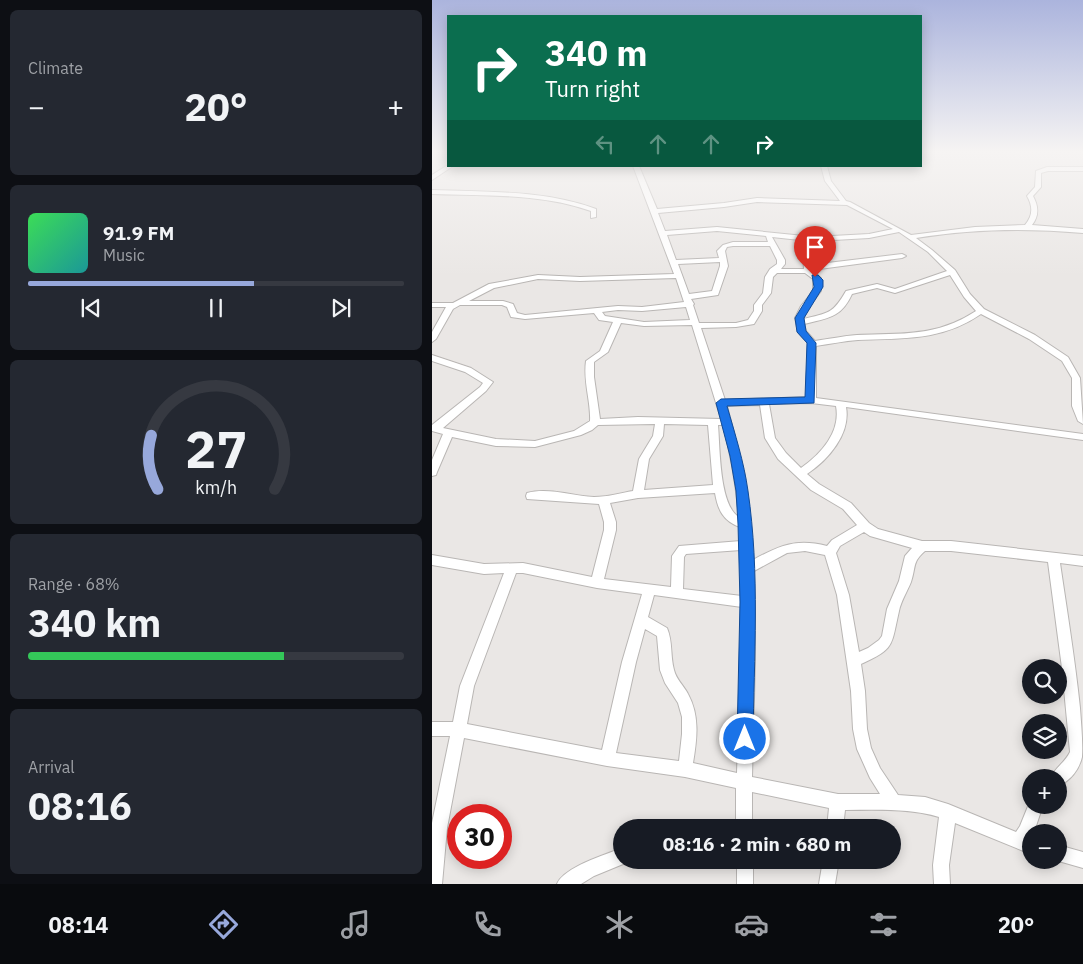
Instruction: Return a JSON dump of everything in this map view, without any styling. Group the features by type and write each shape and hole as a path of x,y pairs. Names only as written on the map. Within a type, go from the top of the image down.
{"street":[{"path":"463,193 532,196 574,203 592,207 594,210 592,217"},
{"path":"647,193 664,233 697,324 721,403 742,491 748,602 744,819"},
{"path":"837,193 843,201 909,236 952,272 967,295 981,311 1021,330 1051,348 1068,363 1079,376 1077,406 1082,421"},
{"path":"1028,226 1034,220 1035,208 1030,196 1032,193"},
{"path":"654,210 724,205 757,200 843,201"},
{"path":"909,236 969,228 1028,226 1082,231"},
{"path":"664,233 713,229 814,239 857,235 869,236 900,230"},
{"path":"596,310 602,318 644,324 736,325 751,322 758,311 758,305 767,293 769,277 781,262 769,238 769,234"},
{"path":"807,270 808,246 814,239"},
{"path":"432,305 503,303 510,306 512,313 517,316 688,301 715,293 716,286 722,276 724,260 721,251 728,244 773,244"},
{"path":"773,271 807,270 902,256"},
{"path":"674,262 724,260"},
{"path":"807,270 817,278 818,287 805,306 799,323 802,332 812,343 811,400"},
{"path":"799,323 832,314 842,305 849,293 854,290 877,286 894,291 952,272"},
{"path":"432,339 448,309 454,304 492,286 511,284 533,277 580,279 678,276"},
{"path":"812,343 939,333 971,320 981,311"},
{"path":"595,422 595,406 588,382 590,362 604,352 618,321"},
{"path":"432,359 468,370 488,382 483,389 434,429"},
{"path":"721,403 811,400 1082,437"},
{"path":"764,401 766,425 770,438 782,456 815,487 847,506 874,533 922,546 951,546 1082,561"},
{"path":"800,474 813,466 833,439 842,419 840,403"},
{"path":"638,494 644,458 658,436 660,421"},
{"path":"434,429 448,434 512,443 537,444 580,432 595,422 726,422"},
{"path":"713,422 719,489 727,514 732,519 745,524"},
{"path":"432,472 448,434"},
{"path":"531,496 604,501 638,494 719,489"},
{"path":"597,583 610,530 604,501"},
{"path":"830,552 836,543 865,526"},
{"path":"677,593 678,556 683,549 745,545"},
{"path":"747,569 783,550 797,546 812,546 830,552"},
{"path":"853,662 884,644 888,636 893,610 905,581 911,556 922,546"},
{"path":"830,552 843,595 864,749 875,773 894,802"},
{"path":"1053,557 1080,752 1072,766 1067,770"},
{"path":"433,563 484,569 512,568 649,591 748,602"},
{"path":"434,884 439,828 467,686 476,656 512,568"},
{"path":"607,759 629,662 649,591"},
{"path":"642,620 662,632 666,668 670,680 683,698 689,714 690,731 685,769"},
{"path":"432,729 458,729 607,759 685,769 838,802 894,802 925,805 948,812 1022,843"},
{"path":"836,819 838,802"},
{"path":"942,884 942,865 948,812"},
{"path":"1067,856 1082,860"},
{"path":"565,884 588,870 613,860"},
{"path":"745,869 745,884"},
{"path":"827,884 830,869"}],"route":[{"path":"745,739 748,602 745,524 736,456 721,403 811,400 812,343 802,332 799,318 805,306 817,291 819,284 815,277"}]}
